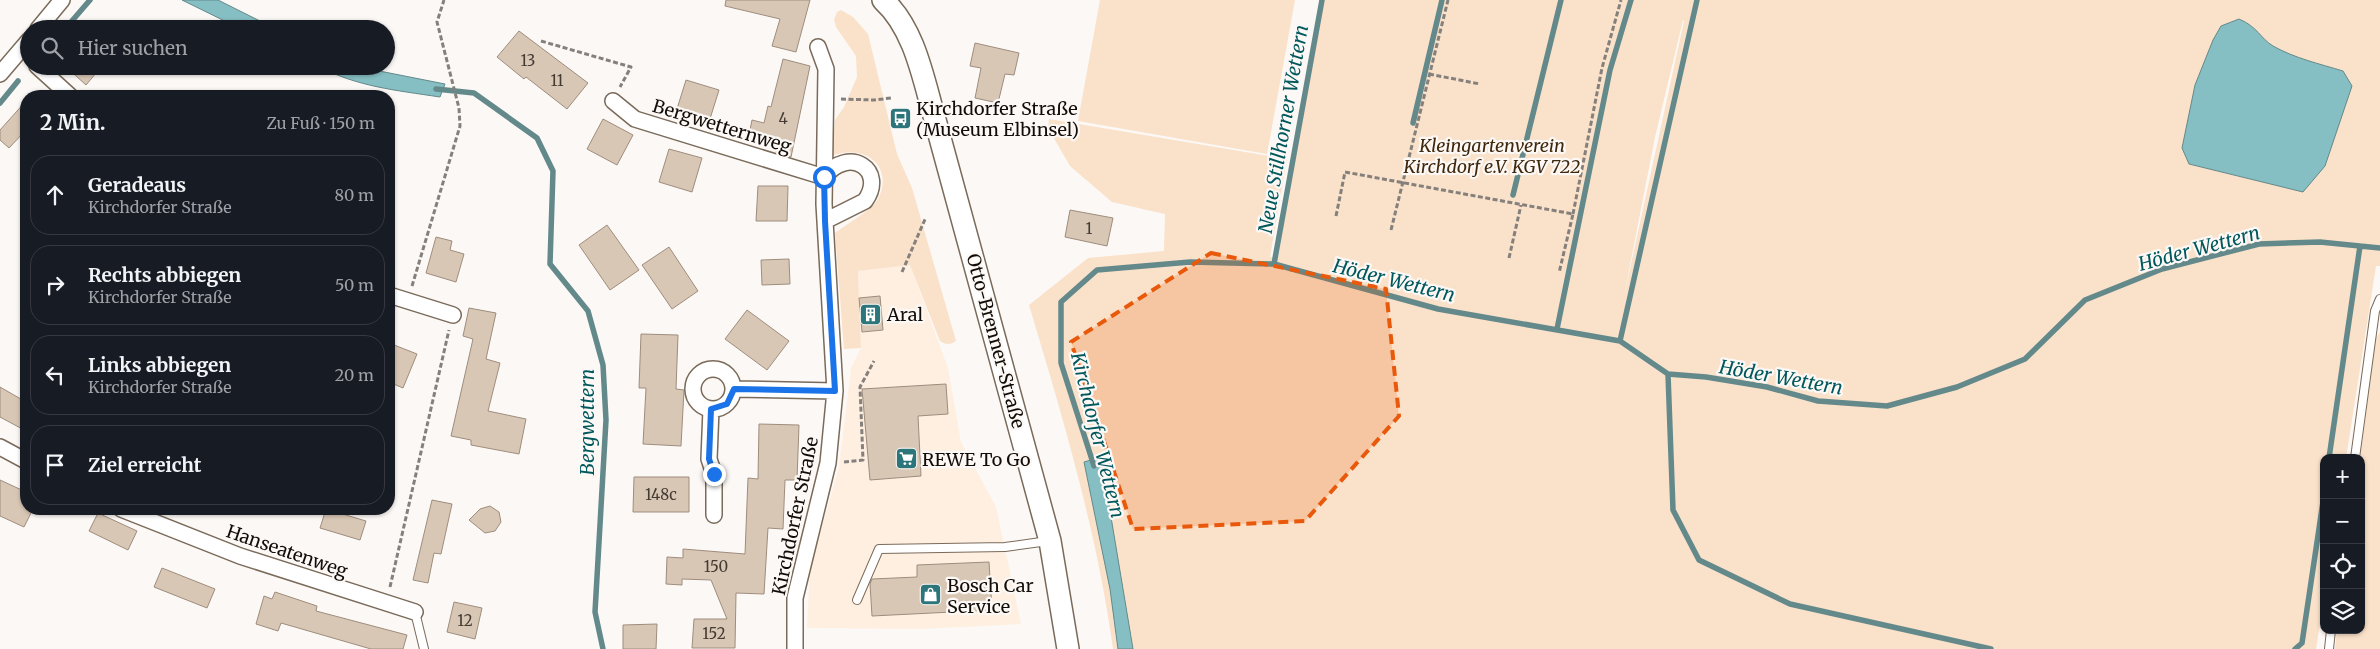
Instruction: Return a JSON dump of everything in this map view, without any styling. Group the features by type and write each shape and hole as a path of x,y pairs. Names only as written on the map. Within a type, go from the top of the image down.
{"main road":[{"name":"Otto-Brenner-Straße","path":"883,0 900,21 919,64 1050,541 1068,649"}],"street":[{"path":"45,20 62,0"},
{"name":"Kirchdorfer Straße","path":"795,649 795,598 828,463 835,391 825,221 826,68 818,47"},
{"path":"0,74 20,56"},
{"path":"47,75 63,90"},
{"name":"Bergwetternweg","path":"613,101 636,119 824,177"},
{"path":"824,177 832,168 852,161 859,163 866,169 871,180 869,195 865,201 825,221"},
{"path":"395,297 452,315"},
{"path":"707,370 722,370 728,375 734,389 727,404 711,409 704,406 694,395 693,387 700,374 707,370"},
{"path":"734,389 835,391"},
{"path":"711,409 709,459 714,474 714,515"},
{"path":"0,447 20,458"},
{"name":"Hanseatenweg","path":"136,515 240,556 415,612"}],"lane":[{"path":"2356,454 2376,326 2375,311 2380,298"},
{"path":"857,600 879,549 1005,546 1050,541"},
{"path":"415,612 424,649"},
{"path":"2329,649 2331,634"}],"path":[{"path":"407,302 460,126 459,108 438,22 444,0"},
{"path":"1391,230 1448,0"},
{"path":"1559,273 1573,214 1602,68 1621,0"},
{"path":"541,41 631,67 613,101"},
{"path":"1429,74 1480,84"},
{"path":"826,109 844,98 874,100 891,98"},
{"path":"1336,216 1345,172 1521,206 1573,214"},
{"path":"1509,258 1521,206"},
{"path":"902,272 926,216"},
{"path":"386,603 452,315"},
{"path":"828,463 863,460 860,387 874,361"}],"highlighted area":[{"path":"1211,253 1386,289 1399,416 1305,521 1133,529 1071,342"}],"shaded area":[{"path":"910,265 948,368 961,442 996,507 1021,624 921,629 807,628 810,569 839,467 851,368 861,348 858,271"}],"green space":[{"path":"1100,0 1295,0 1267,154 1078,121"},
{"name":"Kleingartenverein Kirchdorf e.V. KGV 722","path":"1321,0 2380,0 2380,266 2376,266 2347,454 2320,454 2320,624 2316,649 1113,649 1098,562 1078,476 1029,305 1088,258 1164,251 1165,214 1112,202 1070,166 1048,128 1049,119 1287,159 1270,257 1278,258","holes":["1683,20 1684,21 1624,296 1655,137"]},
{"path":"841,10 853,17 868,34 897,154 912,188 956,341 952,343 946,344 940,341 910,265 858,271 861,348 844,349 835,233 875,203 882,187 882,177 879,167 865,155 844,153 832,156 835,120 844,107 857,77 856,56 836,27 834,20 837,12"},
{"path":"2380,332 2380,649 2335,649 2337,634 2365,634 2365,454 2361,454 2376,338"}],"water":[{"path":"182,0 218,0 258,20 223,20"},
{"path":"2239,19 2250,25 2269,43 2281,50 2343,71 2352,86 2325,166 2303,192 2189,164 2182,148 2195,85 2213,40 2221,26"},
{"path":"395,74 445,84 440,97 392,90 337,75"},
{"path":"1101,457 1133,649 1118,649 1110,589 1084,462"}],"building":[{"path":"726,0 810,0 796,52 772,46 780,19 725,6"},
{"path":"519,31 588,83 567,109 526,77 524,79 497,57"},
{"path":"975,43 1019,53 1014,75 1005,74 998,103 975,98 981,68 970,66"},
{"path":"783,59 810,66 791,157 776,152 778,142 749,135 752,120 764,123 768,106 771,107"},
{"path":"75,75 94,75 86,85"},
{"path":"686,80 719,90 709,122 676,112"},
{"path":"20,108 20,136 9,148 0,140 0,130"},
{"path":"603,119 633,135 617,165 587,149"},
{"path":"669,149 702,158 692,192 659,182"},
{"path":"758,186 788,186 787,221 756,221"},
{"path":"1070,210 1113,218 1107,246 1065,237"},
{"path":"607,225 639,270 610,290 579,245"},
{"path":"436,237 452,241 450,250 464,254 456,282 426,273"},
{"path":"669,247 698,291 672,309 642,265"},
{"path":"789,259 790,284 762,285 761,260"},
{"name":"Aral","path":"880,296 883,330 862,332 859,298"},
{"path":"469,308 496,313 486,359 500,363 488,411 526,419 519,454 471,445 471,440 451,436 473,339 463,336"},
{"path":"747,310 789,341 767,370 725,339"},
{"path":"641,334 678,335 676,389 684,390 681,446 643,444 646,388 639,388"},
{"path":"395,345 417,354 403,388 395,385"},
{"path":"946,384 948,414 918,416 921,476 870,480 862,389"},
{"path":"0,387 20,399 20,428 0,417"},
{"path":"759,424 799,425 797,480 785,480 783,529 768,528 764,594 736,593 735,648 692,648 694,619 727,619 711,580 682,579 682,585 666,584 667,557 683,558 683,549 745,554 748,478 758,479"},
{"path":"634,477 689,477 689,512 633,512"},
{"path":"0,480 20,489 20,515 30,515 24,527 0,516"},
{"path":"432,500 452,504 441,554 434,553 428,583 413,580"},
{"path":"490,506 499,512 501,522 495,531 485,533 469,520 480,509"},
{"path":"97,515 102,515 137,531 128,550 89,531"},
{"path":"324,515 346,515 366,521 360,540 320,528"},
{"name":"Bosch Car Service","path":"989,562 992,610 872,616 870,584 872,579 917,577 917,565"},
{"path":"162,568 215,589 207,608 154,587"},
{"path":"275,592 317,606 316,611 407,635 403,649 371,649 281,623 278,631 256,624 264,596 272,599"},
{"path":"454,602 482,608 475,639 447,632"},
{"path":"657,624 656,649 623,649 623,625"}],"waterway":[{"path":"73,20 90,0"},
{"name":"Neue Stillhorner Wettern","path":"1274,264 1322,0"},
{"path":"1413,123 1442,0"},
{"path":"1513,195 1561,0"},
{"path":"1557,329 1610,70 1631,0"},
{"path":"1620,341 1697,0"},
{"path":"0,103 18,81"},
{"name":"Bergwettern","path":"436,89 474,93 537,138 553,171 550,264 588,311 603,365 606,420 595,612 603,649"},
{"name":"Höder Wettern","path":"1094,466 1061,363 1061,302 1097,270 1190,262 1274,264 1438,309 1620,341 1668,374 1706,377 1767,387 1818,401 1887,406 1957,387 2025,359 2085,300 2162,269 2259,244 2320,242 2380,248"},
{"path":"2330,454 2360,246"},
{"path":"1668,374 1673,510 1699,560 1790,604 1991,649"},
{"path":"2295,649 2302,643 2323,499"}],"place":[{"name":"Kirchdorfer Straße (Museum Elbinsel)","path":"900,118"},
{"name":"Aral","path":"871,314"},
{"name":"REWE To Go","path":"906,459"},
{"name":"Bosch Car Service","path":"931,595"}],"route":[{"path":"714,474 709,459 711,409 727,404 732,397 734,389 835,391 824,177"}],"water label":[{"name":"Kirchdorfer Wettern","path":"1098,435"}]}
